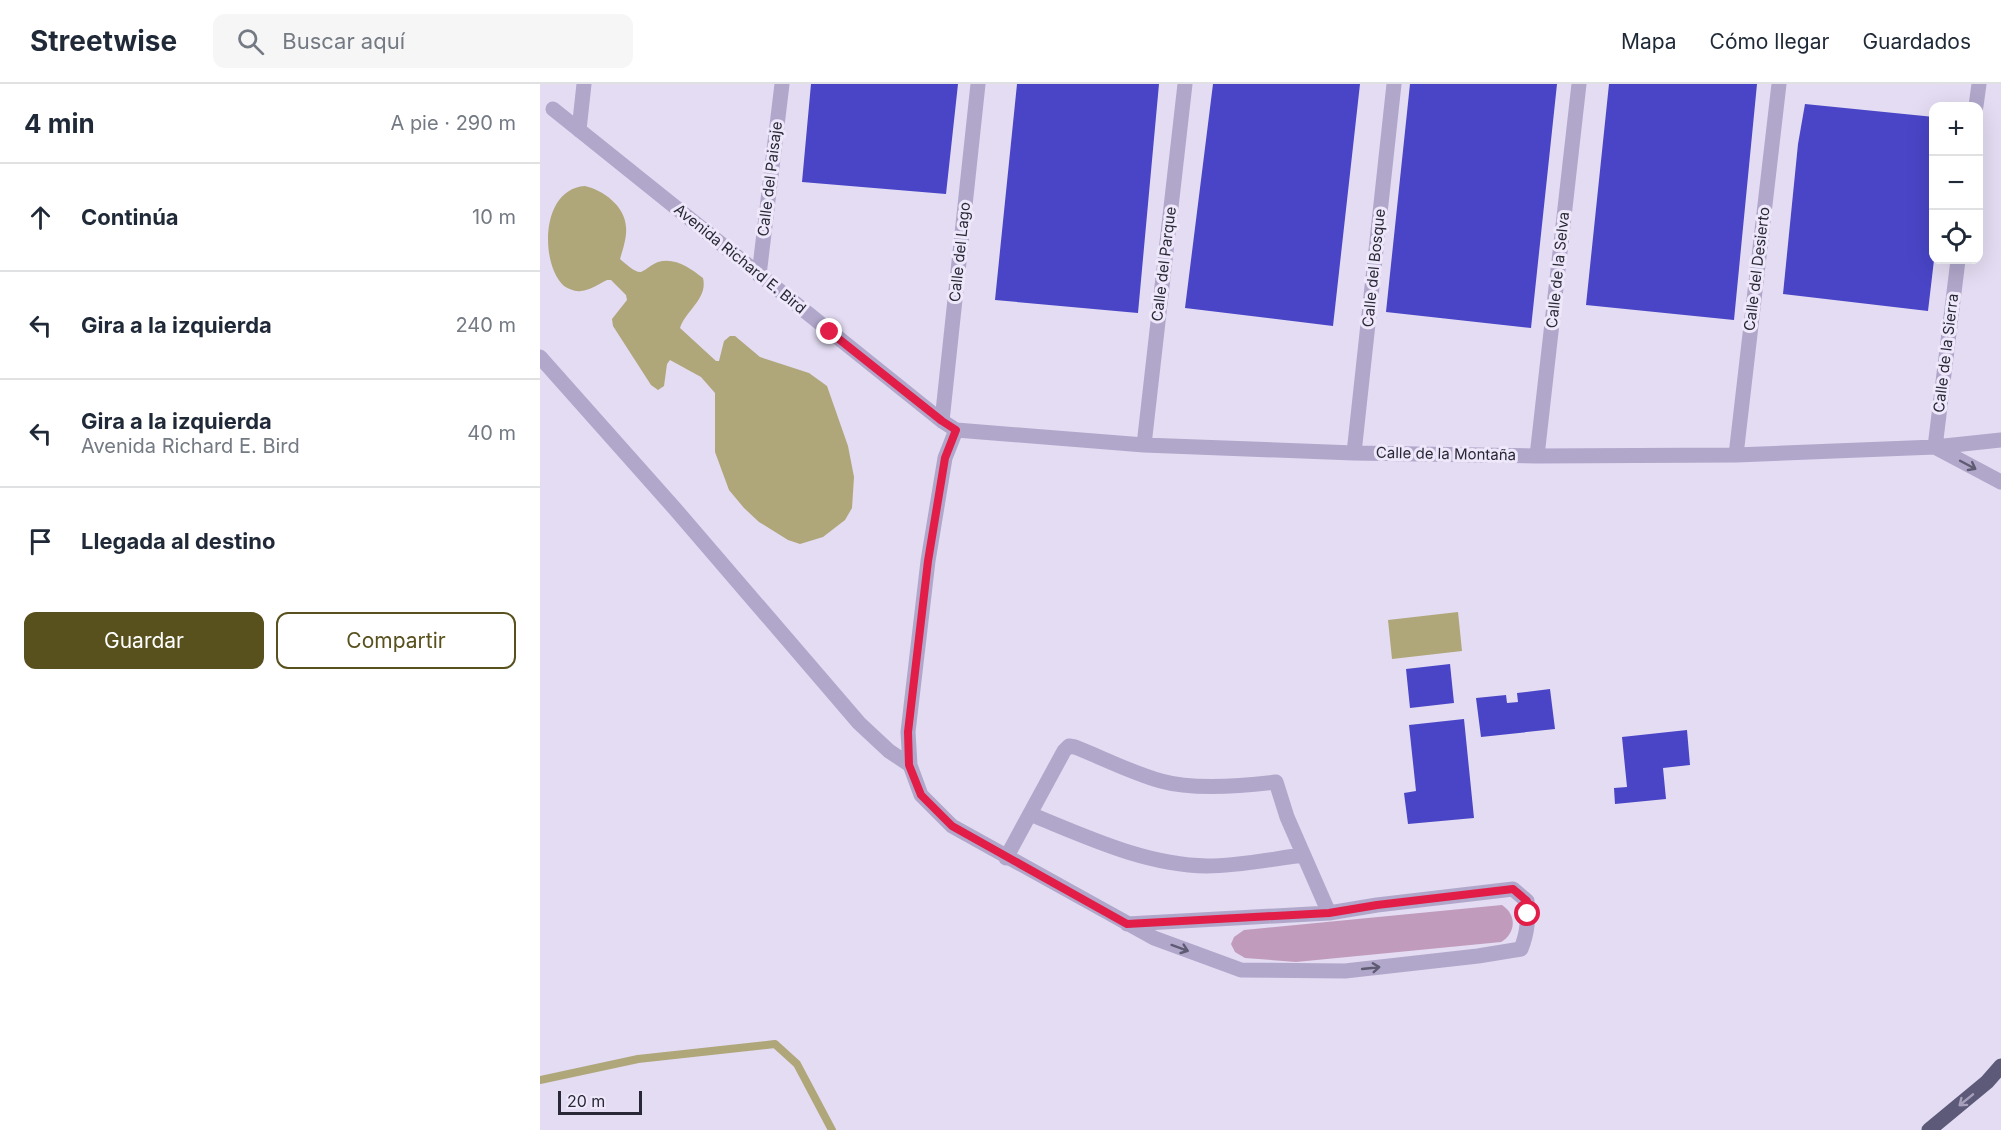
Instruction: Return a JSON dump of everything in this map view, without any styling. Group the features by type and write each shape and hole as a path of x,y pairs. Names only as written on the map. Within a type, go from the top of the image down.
{"main road":[{"path":"1929,1130 1987,1082 2001,1066"}],"street":[{"path":"579,130 584,84"},
{"name":"Calle del Paisaje","path":"759,275 782,84"},
{"name":"Calle del Lago","path":"942,421 978,84"},
{"name":"Calle del Parque","path":"1144,445 1185,84"},
{"name":"Calle del Bosque","path":"1354,453 1394,84"},
{"name":"Calle de la Selva","path":"1537,456 1579,84"},
{"name":"Calle del Desierto","path":"1736,455 1779,84"},
{"path":"1977,102 1979,84"},
{"name":"Avenida Richard E. Bird","path":"553,109 956,430"},
{"name":"Calle de la Sierra","path":"1935,447 1958,264"},
{"path":"540,357 676,510 859,723 889,751 909,765"},
{"path":"956,430 945,458 928,561 908,732 909,765 921,795 952,826 1006,858 1127,924 1154,938 1241,970 1345,971 1521,949 1527,933 1527,901 1513,889 1329,913 1127,924"},
{"name":"Calle de la Montaña","path":"956,430 1144,445 1354,453 1537,456 1736,455 1935,447 2001,440"},
{"path":"1935,447 2001,482"},
{"path":"1006,858 1064,751 1069,746 1075,747 1160,781 1183,785 1250,785 1276,782 1303,855 1329,913"},
{"path":"1030,814 1113,847 1157,860 1207,866 1303,855"}],"shaded area":[{"path":"585,186 606,195 622,212 626,231 620,259 630,267 641,272 658,262 670,261 688,267 703,278 704,285 700,298 680,328 716,361 719,361 724,341 730,336 735,336 760,357 809,373 827,386 848,446 854,477 852,508 845,520 823,537 800,544 788,540 759,522 729,490 715,452 715,393 701,377 670,360 667,364 664,386 658,390 651,385 613,326 612,319 627,300 626,295 611,280 577,291 564,286 556,276 548,245 552,213 559,200 570,190"},
{"path":"1458,612 1462,651 1392,659 1388,620"},
{"path":"1502,905 1510,914 1513,924 1510,934 1501,942 1296,962 1245,958 1235,952 1231,944 1234,937 1244,930"}],"building":[{"path":"811,84 958,84 946,194 802,182"},
{"path":"1017,84 1159,84 1138,313 995,300"},
{"path":"1213,84 1360,84 1333,326 1185,308"},
{"path":"1410,84 1557,84 1531,328 1386,312"},
{"path":"1609,84 1757,84 1734,320 1586,305"},
{"path":"1805,104 1929,116 1929,264 1934,264 1928,311 1783,294 1798,144"},
{"path":"1450,664 1454,703 1410,708 1406,669"},
{"path":"1550,689 1555,729 1481,737 1476,698 1506,695 1507,703 1518,702 1517,693"},
{"path":"1464,719 1474,818 1408,824 1404,793 1416,791 1409,725"},
{"path":"1687,730 1690,765 1663,768 1666,799 1615,804 1614,788 1627,787 1622,737"}],"waterway":[{"path":"540,1080 638,1059 775,1044 797,1064 832,1130"}],"route":[{"path":"830,332 956,430 945,458 928,561 908,732 909,765 921,795 952,826 1127,924 1329,913 1513,889 1527,901 1528,914"}]}
